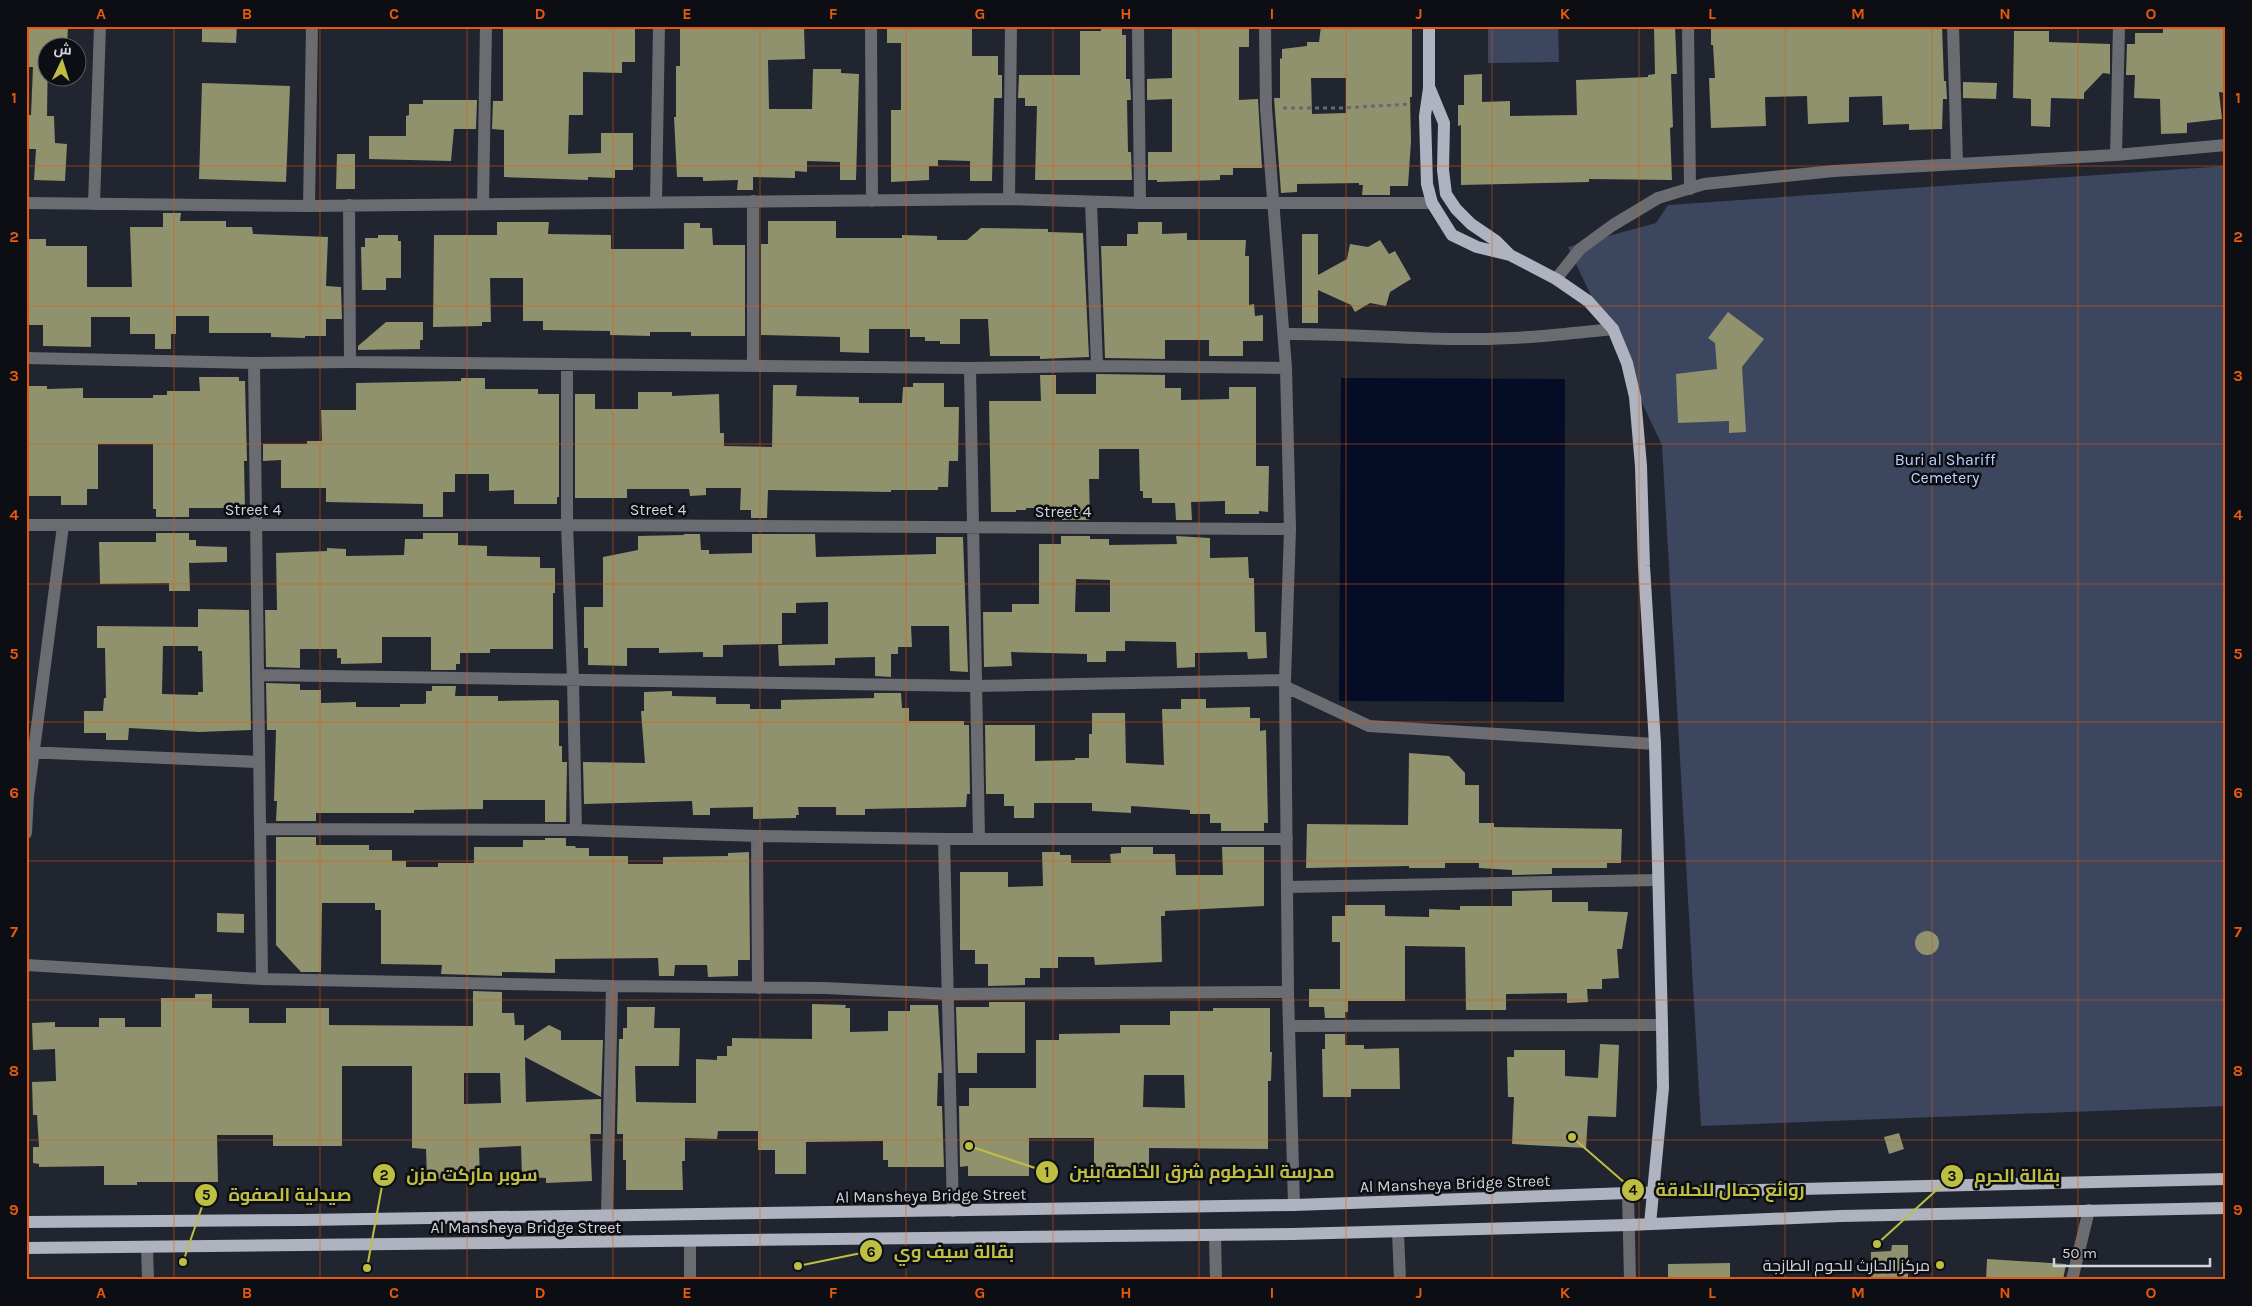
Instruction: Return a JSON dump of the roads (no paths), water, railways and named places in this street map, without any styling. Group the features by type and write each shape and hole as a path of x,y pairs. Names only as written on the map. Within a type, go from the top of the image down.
{"main road":[{"path":"1429,26 1429,88 1425,116 1427,184 1432,203 1452,235 1477,248 1510,255 1556,279 1588,301 1613,328 1627,363 1637,413 1655,744 1662,1025 1663,1088 1650,1224"},
{"path":"1429,88 1444,123 1443,170 1446,194 1456,209 1466,219 1496,240 1510,255"},
{"name":"Al Mansheya Bridge Street","path":"26,1222 303,1220 1294,1205 1628,1193 2226,1179"},
{"name":"Al Mansheya Bridge Street","path":"26,1248 1215,1236 2089,1210 2226,1208"}],"street":[{"path":"94,204 100,26"},
{"path":"309,206 312,26"},
{"path":"483,204 486,26"},
{"path":"656,202 659,26"},
{"path":"871,26 872,201"},
{"path":"1009,199 1011,26"},
{"path":"1138,26 1140,203"},
{"path":"1265,26 1266,108 1286,368 1290,529 1286,683 1288,992 1294,1205"},
{"path":"1688,26 1690,189"},
{"path":"1953,26 1957,164"},
{"path":"2116,155 2119,26"},
{"path":"1556,279 1580,249 1596,237 1658,198 1704,184 1757,178 2116,155 2226,145"},
{"path":"26,203 309,206 1009,199 1140,203 1432,203"},
{"path":"753,201 753,364"},
{"path":"1091,202 1097,366"},
{"path":"349,205 350,362"},
{"path":"1284,334 1330,333 1476,339 1556,335 1613,328"},
{"path":"26,358 254,363 753,364 970,368 1097,366 1286,368"},
{"path":"254,363 262,979"},
{"path":"567,364 567,525 576,830"},
{"path":"970,368 979,838"},
{"name":"Street 4","path":"26,525 567,525 1290,529"},
{"path":"26,833 30,752 63,526"},
{"path":"259,675 976,686 1286,683 1369,726 1655,744"},
{"path":"30,752 259,762"},
{"path":"261,828 576,830 757,836 944,839 1287,839"},
{"path":"757,836 758,988"},
{"path":"944,839 953,1211"},
{"path":"1288,886 1657,880"},
{"path":"26,965 262,979 825,988 949,994 1288,992"},
{"path":"606,1215 612,986"},
{"path":"1290,1026 1662,1025"},
{"path":"1628,1193 1630,1280"},
{"path":"2072,1280 2089,1210"},
{"path":"1398,1232 1400,1280"},
{"path":"1215,1236 1216,1280"},
{"path":"690,1242 690,1280"},
{"path":"147,1247 148,1280"}],"place":[{"name":"روائع جمال للحلاقة","path":"1572,1137"},
{"name":"مدرسة الخرطوم شرق الخاصة بنين","path":"969,1146"},
{"name":"بقالة الحرم","path":"1877,1244"},
{"name":"صيدلية الصفوة","path":"183,1262"},
{"name":"مركز الحارث للحوم الطازجة","path":"1940,1265"},
{"name":"بقالة سيف وي","path":"798,1266"},
{"name":"سوبر ماركت مزن","path":"367,1268"}],"park label":[{"name":"Buri al Shariff Cemetery","path":"1945,468"}]}
